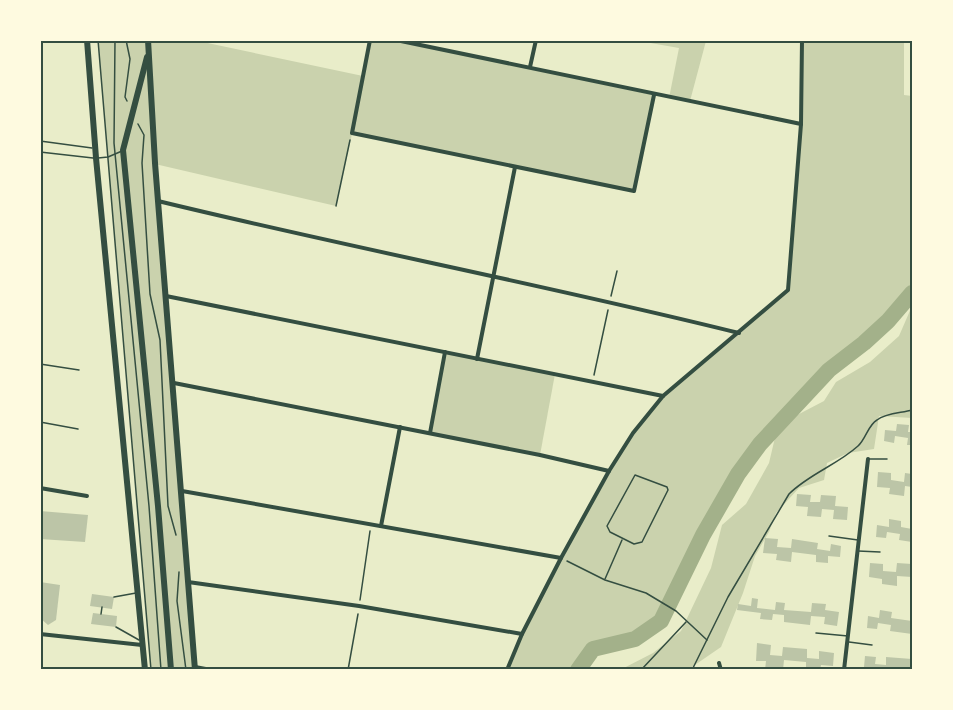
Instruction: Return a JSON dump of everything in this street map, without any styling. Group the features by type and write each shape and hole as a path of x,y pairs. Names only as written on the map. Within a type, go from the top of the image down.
{"main road":[{"path":"87,40 95,149 145,669"},
{"path":"148,40 158,201 195,668"},
{"path":"148,52 123,150 158,506 171,669"}],"street":[{"path":"370,40 352,133 634,191 654,95"},
{"path":"396,40 801,124"},
{"path":"530,67 536,40"},
{"path":"507,669 522,634 561,558 609,471 633,433 663,396 788,290 801,124 802,40"},
{"path":"477,358 515,167"},
{"path":"158,201 330,241 610,301 739,333"},
{"path":"166,296 663,396"},
{"path":"430,433 445,352"},
{"path":"174,383 540,455 609,471"},
{"path":"381,526 400,427"},
{"path":"844,669 868,459"},
{"path":"40,488 87,496"},
{"path":"182,490 561,558"},
{"path":"188,582 359,606 522,634"},
{"path":"40,634 142,643"},
{"path":"719,663 721,669"},
{"path":"195,668 211,669"}],"lane":[{"path":"98,40 152,669"},
{"path":"115,40 115,154 149,506 161,669"},
{"path":"40,141 95,149"},
{"path":"40,152 96,158 108,157 123,150"},
{"path":"40,364 79,370"},
{"path":"40,422 78,429"},
{"path":"868,459 888,459"},
{"path":"829,536 859,541"},
{"path":"858,551 880,552"},
{"path":"114,597 137,593"},
{"path":"101,614 102,607"},
{"path":"116,627 142,643"},
{"path":"816,633 848,636"},
{"path":"848,642 872,645"}],"path":[{"path":"126,40 130,59 125,97 144,135 142,163 150,294 160,340 168,506 178,543"},
{"path":"336,206 352,133"},
{"path":"593,382 617,271"},
{"path":"692,669 728,597 789,494 800,483 859,446 873,423 879,418 912,410"},
{"path":"639,475 667,487 668,494 642,542 634,544 622,539 610,532 607,526 633,476 639,475"},
{"path":"348,669 371,524"},
{"path":"605,580 622,539"},
{"path":"561,558 605,580 646,593 676,611 707,640"},
{"path":"179,572 177,600 186,669"},
{"path":"641,669 687,621"}],"green space":[{"path":"98,41 198,41 363,76 370,41 396,41 654,95 634,191 352,134 336,206 155,164 195,669 151,669"},
{"path":"639,41 706,41 690,101 669,98 679,48"},
{"path":"802,41 904,41 904,95 912,96 912,293 888,321 829,370 760,444 738,474 703,535 661,621 635,639 593,649 578,669 507,670 522,634 561,558 633,433 663,396 788,290 801,124"},
{"path":"912,306 912,418 879,416 874,449 848,453 827,463 824,480 799,488 776,513 769,532 755,556 721,647 689,669 620,670 653,653 681,631 711,568 722,525 746,504 769,463 778,425 824,401 836,382 870,362 899,336"},
{"path":"445,352 555,374 540,455 430,433"}],"building":[{"path":"897,424 909,425 908,432 912,432 912,445 907,445 908,438 895,436 894,443 884,441 885,430 896,431"},
{"path":"878,472 891,473 891,480 904,482 905,473 912,474 912,487 905,486 904,496 889,494 890,488 877,487"},
{"path":"797,494 811,495 810,502 820,502 821,495 836,496 835,506 848,507 847,520 833,519 834,510 822,509 821,517 807,516 808,507 796,506"},
{"path":"40,511 88,515 85,542 40,539"},
{"path":"889,519 901,521 901,527 912,529 912,542 899,540 900,534 887,532 886,538 876,537 877,525 889,527"},
{"path":"765,538 778,539 777,547 791,548 792,539 818,543 817,549 830,551 831,544 841,546 840,557 828,556 828,563 816,562 816,555 792,552 791,562 776,560 777,554 763,553"},
{"path":"870,563 883,564 883,571 896,572 897,563 912,564 912,577 897,576 897,586 882,584 882,579 869,577"},
{"path":"40,582 60,585 56,620 48,625 40,618"},
{"path":"92,594 114,597 112,609 90,606"},
{"path":"752,598 758,599 757,608 775,610 776,602 785,603 784,610 811,612 812,603 826,604 825,610 839,612 837,626 824,624 825,617 811,616 810,625 784,622 784,615 773,614 772,620 760,619 761,613 737,610 738,604 751,606"},
{"path":"880,610 892,612 891,618 912,621 912,634 890,631 891,625 878,623 877,629 867,628 868,616 879,618"},
{"path":"93,613 117,616 116,627 91,624"},
{"path":"757,643 771,645 770,655 782,656 783,647 807,649 807,658 819,659 819,651 834,653 833,666 821,665 820,670 806,670 806,662 784,660 783,670 765,670 766,661 756,661"},
{"path":"865,656 876,657 875,664 886,665 886,657 912,659 912,670 876,670 864,667"}],"waterway":[{"path":"578,670 593,649 635,639 661,621 703,535 738,474 760,444 829,370 888,321 912,293"}]}
